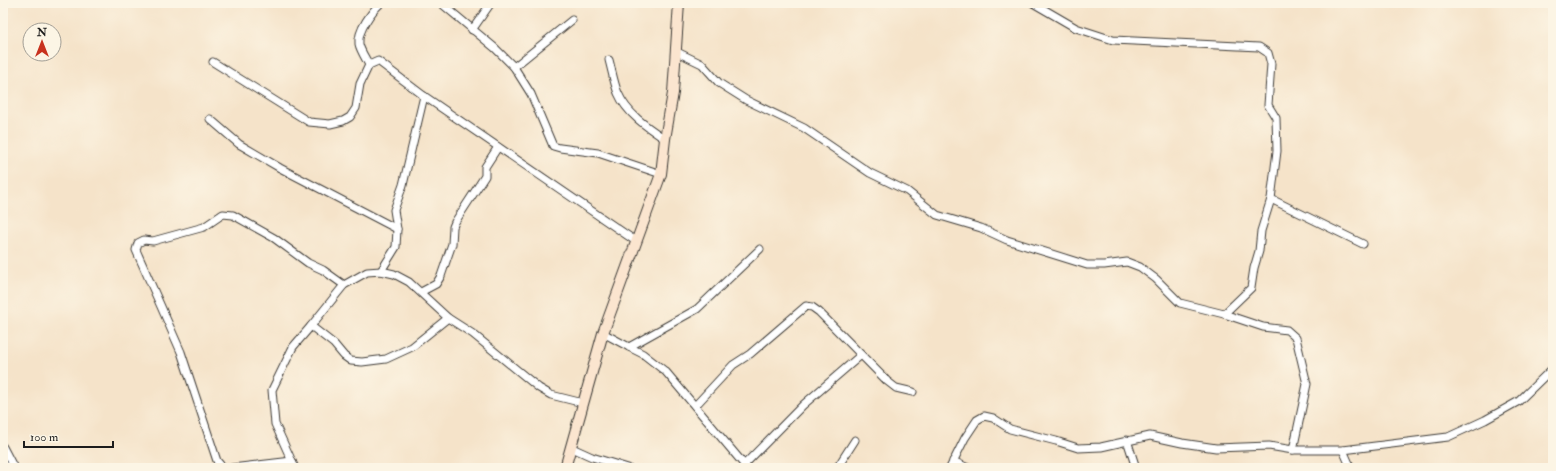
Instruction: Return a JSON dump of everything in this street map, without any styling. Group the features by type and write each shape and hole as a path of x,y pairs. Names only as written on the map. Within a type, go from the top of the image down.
{"street":[{"path":"441,3 495,48 514,67 531,94 553,146 598,153 661,174"},
{"path":"472,30 491,3"},
{"path":"564,468 603,332 661,174 673,93 679,3"},
{"path":"1033,3 1076,28 1113,40 1258,47 1268,53 1271,64 1268,105 1276,118 1276,151 1271,199 1261,231 1259,251 1254,268 1251,288 1224,314"},
{"path":"368,65 359,44 362,28 376,4"},
{"path":"514,67 572,20"},
{"path":"675,51 702,64 719,83 746,100 804,128 870,173 907,192 937,214 981,228 1006,240 1087,265 1104,265 1127,262 1140,268 1156,279 1180,303 1224,314 1263,327 1287,330 1296,338 1307,384 1293,450"},
{"path":"609,60 618,94 625,104 637,119 665,139"},
{"path":"212,62 309,122 330,124 343,121 350,117 356,108 360,84 368,65 378,61 424,96 637,242"},
{"path":"382,271 396,247 394,210 403,185 424,96"},
{"path":"210,119 239,144 280,168 396,229"},
{"path":"422,292 436,284 441,276 452,244 453,227 485,176 485,167 498,147"},
{"path":"1271,199 1363,244"},
{"path":"223,468 217,461 181,352 136,250 138,243 144,240 153,240 204,227 223,214 233,214 274,238 308,263 323,270 344,285"},
{"path":"629,347 696,309 760,249"},
{"path":"295,468 275,424 272,390 293,347 344,285 367,272 382,271 394,274 409,282 422,292 448,318 473,334 539,388 551,395 583,402"},
{"path":"695,406 733,365 750,354 806,306 812,307 819,312 861,356 896,388 913,392"},
{"path":"310,326 334,344 344,356 351,361 362,362 386,359 412,347 448,318"},
{"path":"603,332 643,354 666,372 746,466 803,405 861,356"},
{"path":"968,468 951,465 965,438 977,420 984,416 993,418 1010,429 1056,440 1078,448 1102,447 1127,440 1150,436 1216,448 1269,446 1293,450 1344,450 1448,437 1485,420 1519,401 1553,368"},
{"path":"837,468 855,440"},
{"path":"1127,440 1136,468"},
{"path":"3,447 14,468"},
{"path":"570,447 592,457 628,468"},
{"path":"1344,450 1351,468"},
{"path":"232,468 292,461"}]}
